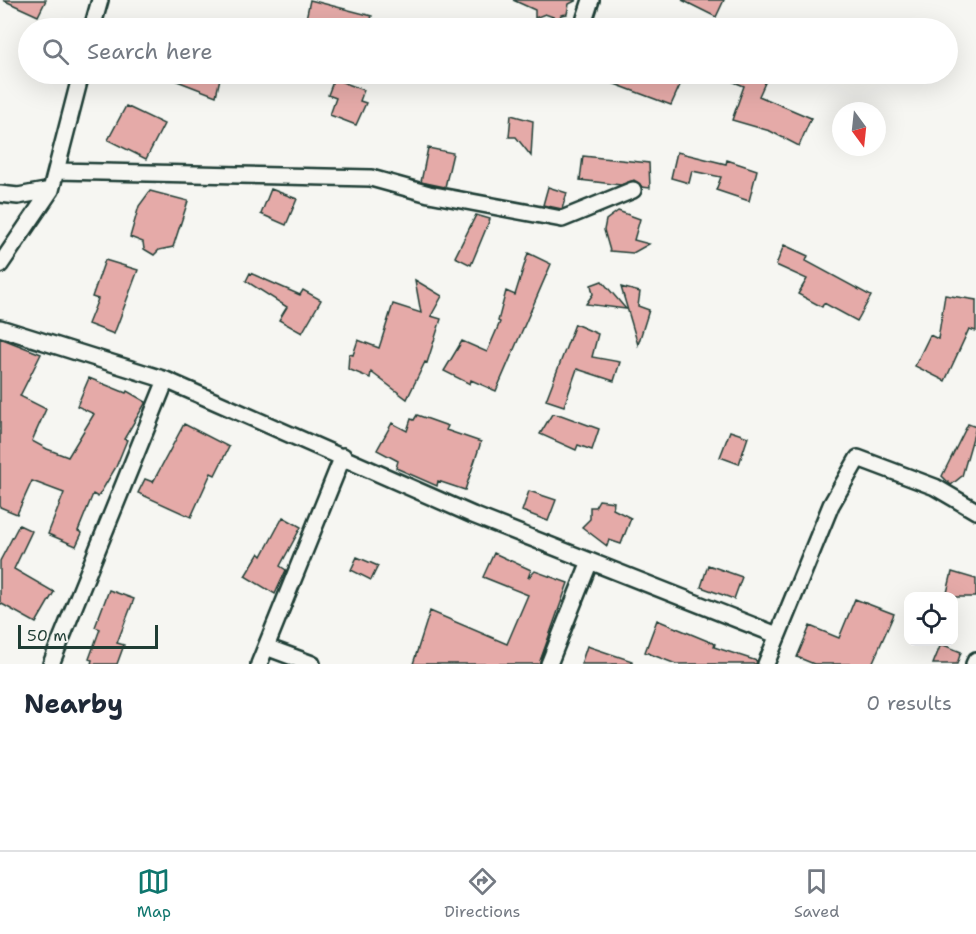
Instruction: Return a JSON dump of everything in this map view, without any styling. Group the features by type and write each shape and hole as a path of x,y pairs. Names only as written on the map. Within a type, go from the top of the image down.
{"street":[{"path":"95,18 100,0"},
{"path":"585,18 591,0"},
{"path":"0,265 51,190 78,84"},
{"path":"56,171 371,178 429,194 562,219 633,190"},
{"path":"0,194 18,196 51,190"},
{"path":"0,328 166,380 282,433 343,456 473,515 777,635"},
{"path":"51,664 166,380"},
{"path":"259,664 343,456"},
{"path":"766,664 831,505 858,458 934,487 976,511"},
{"path":"549,664 590,561"},
{"path":"266,647 312,664"},
{"path":"974,664 976,660"}],"building":[{"path":"3,0 46,0 38,16"},
{"path":"310,0 372,16 371,18 306,18"},
{"path":"513,0 577,0 569,4 567,14 561,15 560,18 545,14 535,18 535,10"},
{"path":"682,0 724,0 716,17"},
{"path":"185,84 219,84 216,96"},
{"path":"332,84 348,84 364,90 360,101 366,103 356,125 330,115 336,98 328,95"},
{"path":"615,84 680,84 671,105"},
{"path":"739,84 764,84 759,96 811,118 799,146 770,131 732,120 744,86"},
{"path":"126,106 164,124 146,159 108,140"},
{"path":"511,115 533,121 531,156 516,137 509,137"},
{"path":"428,148 453,153 445,187 421,182"},
{"path":"677,152 726,164 727,160 757,170 749,201 716,190 721,177 692,171 689,183 671,178"},
{"path":"583,156 649,163 650,188 642,187 634,180 621,185 580,180"},
{"path":"548,187 567,193 562,209 543,205"},
{"path":"271,189 297,199 286,225 261,214"},
{"path":"150,191 188,201 173,247 159,250 154,255 144,249 143,242 130,237 139,206"},
{"path":"618,211 640,219 634,240 649,244 633,253 610,251 604,230 606,220"},
{"path":"476,215 490,219 471,265 455,257"},
{"path":"784,245 808,256 806,261 871,296 857,321 824,303 822,307 798,294 807,279 776,265"},
{"path":"528,253 551,264 496,391 471,380 470,384 444,371 462,341 487,352 500,322 498,321 506,291 515,295"},
{"path":"105,260 138,270 114,334 88,324 98,299 92,297"},
{"path":"250,273 300,295 303,290 321,300 302,333 279,320 287,307 246,281"},
{"path":"415,280 442,296 431,316 441,319 427,363 425,362 407,399 371,372 370,378 348,369 349,354 353,355 358,340 379,348 393,304 421,313"},
{"path":"602,281 626,309 586,304 593,294 591,285"},
{"path":"621,287 640,292 638,306 649,310 638,345"},
{"path":"945,295 976,300 976,331 969,329 945,381 915,366 930,335 938,339"},
{"path":"575,324 598,334 592,357 620,362 614,381 577,369 564,406 546,400"},
{"path":"0,338 41,354 20,396 46,409 32,441 47,449 68,457 94,414 77,406 89,378 126,393 127,391 146,402 124,439 127,440 116,467 98,497 93,494 78,531 82,533 76,546 48,534 64,493 32,481 17,514 0,507"},
{"path":"552,414 599,429 592,450 578,445 576,450 540,434"},
{"path":"417,415 448,426 446,430 481,442 465,490 438,481 437,486 396,468 398,461 377,450 392,423 407,431 411,419 414,420"},
{"path":"184,424 229,447 215,475 211,473 191,517 138,493 145,479 153,482"},
{"path":"968,424 976,427 962,476 951,485 942,476"},
{"path":"730,431 748,437 739,464 720,457"},
{"path":"529,491 556,500 548,521 522,511"},
{"path":"599,500 614,502 613,509 631,518 621,544 609,540 607,546 582,527 590,519 590,507 595,507"},
{"path":"283,517 301,527 280,566 286,570 275,594 245,576 259,553 262,556"},
{"path":"19,525 32,531 14,569 54,592 36,623 0,603 0,561"},
{"path":"494,553 531,570 528,578 535,571 568,583 539,664 413,664 430,611 507,644 528,595 483,577"},
{"path":"357,557 378,566 371,580 351,570"},
{"path":"708,565 742,577 734,599 701,587"},
{"path":"952,572 976,579 976,597 958,597 958,592 947,592"},
{"path":"109,590 134,599 117,643 124,645 117,664 91,664 92,660 89,659 100,629 95,627"},
{"path":"855,599 894,614 872,664 814,664 797,657 810,626 839,638"},
{"path":"657,620 715,644 714,647 757,661 756,664 676,664 645,652"},
{"path":"587,646 632,661 632,664 581,664"},
{"path":"940,646 961,652 957,664 933,664"}]}
